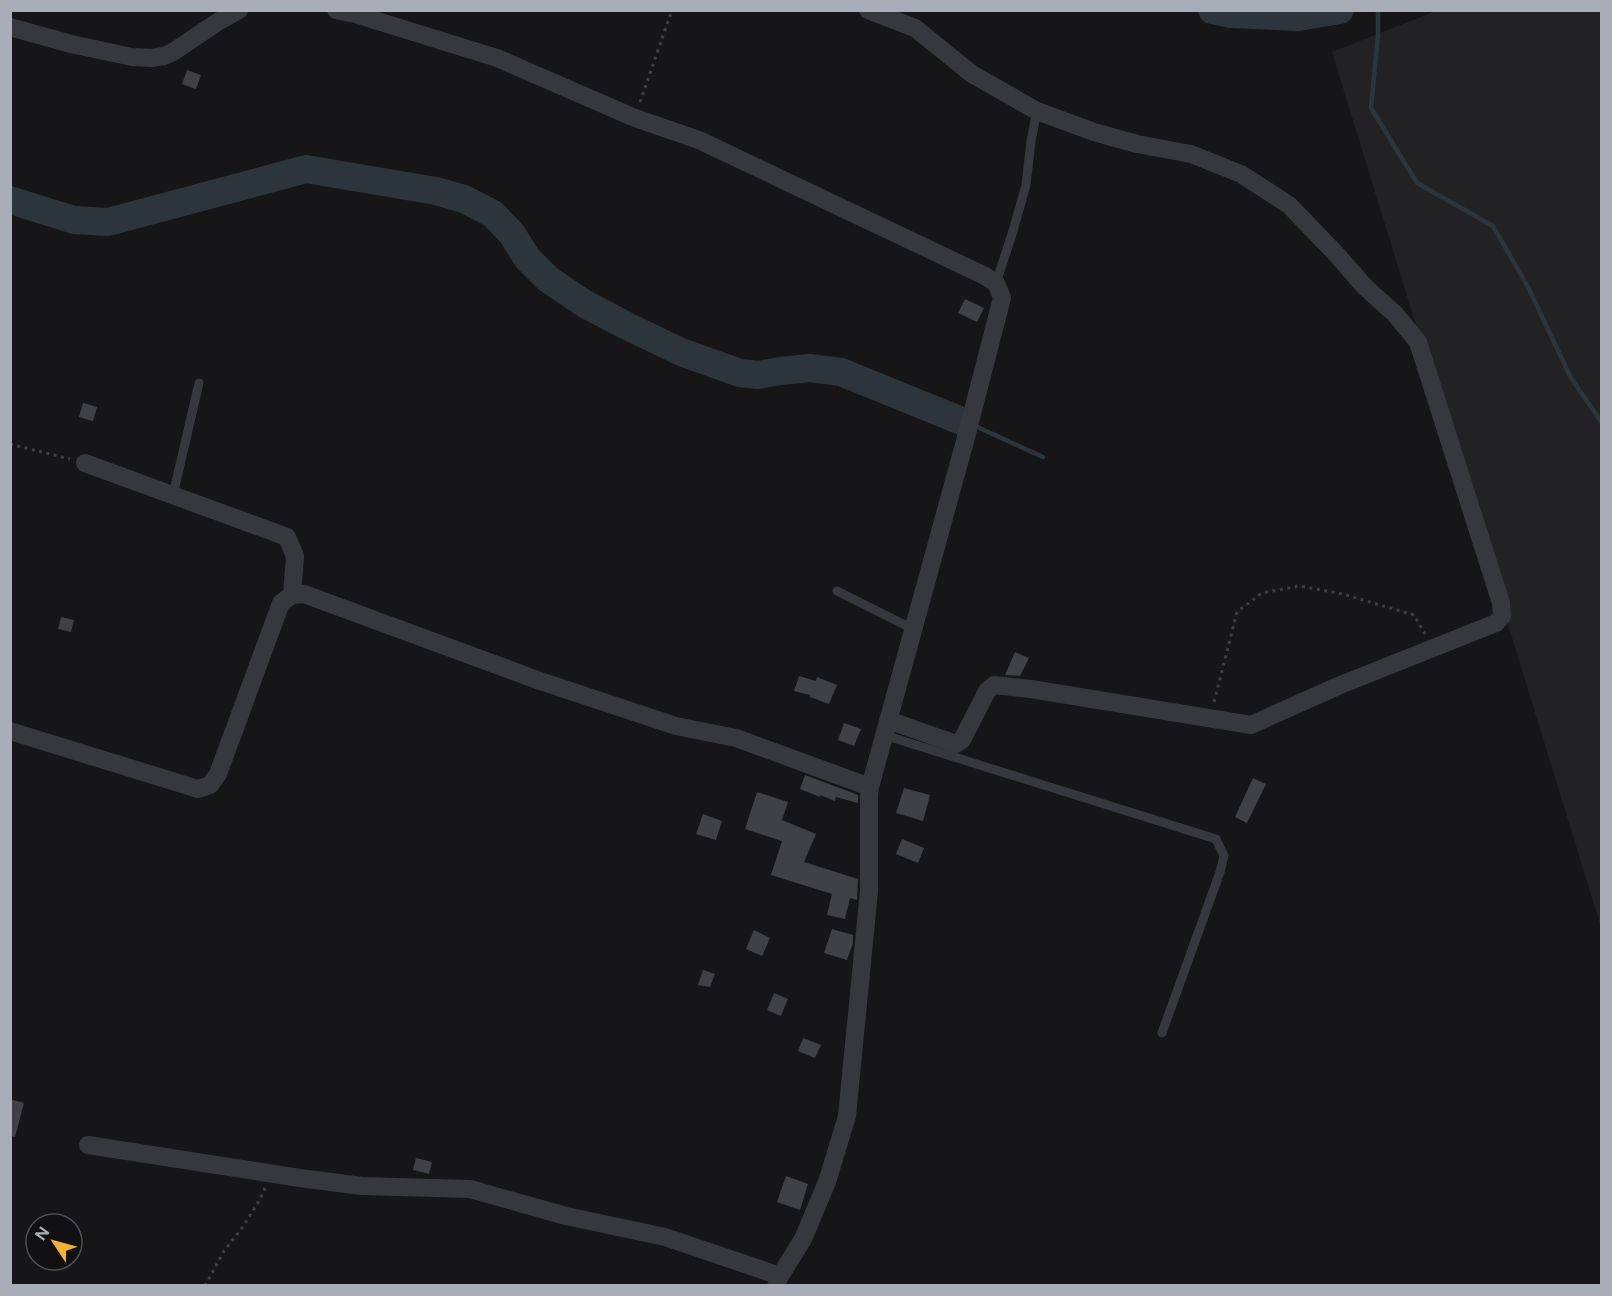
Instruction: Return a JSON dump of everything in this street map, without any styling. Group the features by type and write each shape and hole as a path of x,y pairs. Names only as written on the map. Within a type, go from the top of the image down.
{"street":[{"path":"10,27 71,44 132,57 152,58 173,52 239,10"},
{"path":"88,1145 362,1186 470,1189 566,1216 664,1237 778,1281 803,1239 827,1182 847,1116 869,891 870,788 1002,298 996,283 699,140 635,117 497,58 336,10"},
{"path":"868,10 915,28 972,74 1037,111 1094,132 1137,144 1191,154 1241,174 1289,205 1365,287 1395,314 1418,342 1501,603 1502,616 1496,623 1338,686 1251,725 994,685 987,691 962,740 956,744 886,728"},
{"path":"85,463 287,537 295,556 292,595"},
{"path":"10,731 198,789 210,784 218,774 281,603 292,595 304,594 540,681 676,726 736,738 870,788"}],"lane":[{"path":"996,283 1026,185 1037,111"},
{"path":"173,495 199,383"},
{"path":"837,591 913,629"},
{"path":"886,728 1216,839 1224,856 1220,872 1162,1033"}],"path":[{"path":"635,117 672,10"},
{"path":"10,444 85,463"},
{"path":"1210,718 1237,612 1262,593 1299,586 1343,594 1414,615 1434,648"},
{"path":"205,1286 224,1251 259,1201 269,1178 268,1173"}],"shaded area":[{"path":"1436,11 1601,11 1601,927 1332,52"}],"building":[{"path":"187,70 201,75 196,89 182,84"},
{"path":"965,299 984,308 977,322 958,313"},
{"path":"83,403 97,407 93,421 79,417"},
{"path":"61,617 74,620 71,632 58,629"},
{"path":"1015,652 1029,658 1020,676 1005,675"},
{"path":"799,676 816,681 817,677 837,685 829,704 810,697 810,695 794,691"},
{"path":"844,723 861,729 854,746 838,740"},
{"path":"805,775 858,795 858,803 836,797 835,801 800,789"},
{"path":"1253,778 1266,784 1247,823 1235,817"},
{"path":"904,788 930,795 923,821 896,813"},
{"path":"757,792 788,802 782,820 816,834 804,862 858,879 857,900 850,898 845,919 827,915 832,894 771,875 782,841 745,829"},
{"path":"703,814 722,821 716,840 696,834"},
{"path":"902,839 924,848 918,863 896,854"},
{"path":"832,929 853,935 853,943 847,960 824,953"},
{"path":"754,930 770,938 762,956 746,949"},
{"path":"703,970 715,974 710,987 698,985"},
{"path":"774,993 788,999 781,1016 767,1010"},
{"path":"803,1038 821,1045 815,1058 798,1051"},
{"path":"10,1099 24,1103 15,1137 10,1136"},
{"path":"416,1158 432,1162 429,1174 413,1170"},
{"path":"786,1176 808,1184 800,1210 777,1202"}],"waterway":[{"path":"1212,10 1231,14 1298,17 1340,10"},
{"path":"1378,10 1371,108 1417,183 1493,226 1528,287 1571,378 1602,423"},
{"path":"10,200 74,220 108,222 306,169 436,191 464,199 493,214 512,234 527,258 548,279 585,304 681,352 740,373 758,375 810,368 841,372 964,422"},
{"path":"975,426 1043,457"}]}
